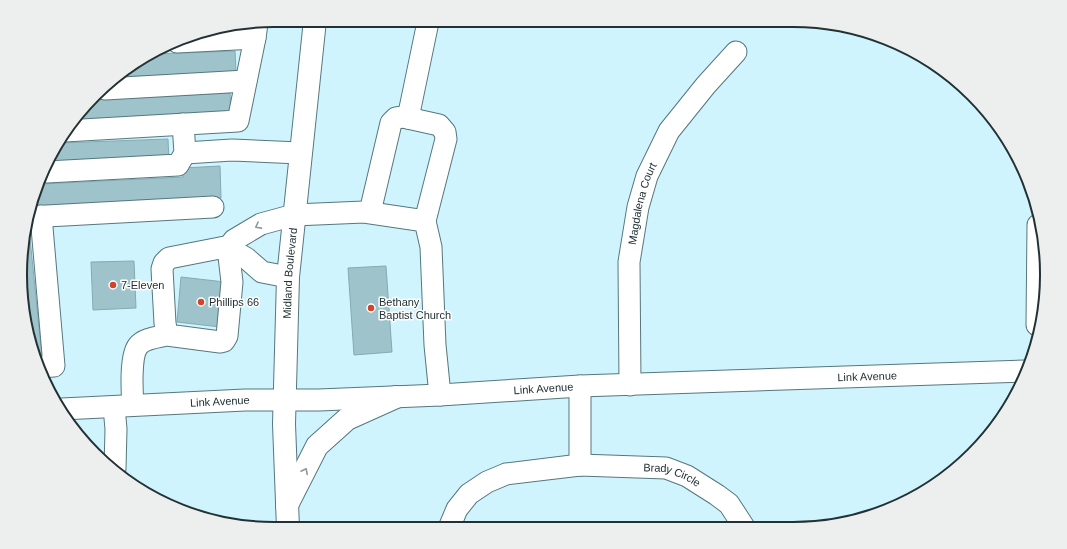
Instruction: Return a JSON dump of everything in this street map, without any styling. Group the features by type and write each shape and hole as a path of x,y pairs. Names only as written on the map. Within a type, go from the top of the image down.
{"main road":[{"name":"Midland Boulevard","path":"288,522 284,400 288,277 314,27"},
{"path":"287,506 318,446 347,419 396,397"}],"street":[{"path":"408,118 427,27"},
{"path":"74,130 238,121 256,30 199,39"},
{"name":"Magdalena Court","path":"630,385 629,262 638,208 648,176 670,131 706,85 736,52"},
{"path":"111,88 246,81"},
{"path":"370,212 391,123 396,118 403,117 439,125 445,132 446,139 425,220 431,247 435,345 440,395"},
{"path":"50,172 178,165 185,152 183,124"},
{"path":"185,152 232,150 300,153"},
{"path":"45,367 54,366 34,216 212,207"},
{"path":"115,464 116,429 132,375 134,354 138,345 146,340 167,335 220,342 227,336 232,282 228,248 234,240 262,224 294,215 370,212 425,220"},
{"path":"1038,242 1038,307"},
{"path":"167,335 162,269 164,263 169,258 225,247 246,258 262,272 288,277"},
{"name":"Link Avenue","path":"67,409 396,397 580,386 1020,371"},
{"path":"580,386 580,465"},
{"name":"Brady Circle","path":"452,522 457,509 469,494 487,482 506,474 580,465 666,468 687,476 717,495 729,504 741,522"}],"building":[{"path":"235,51 236,72 126,77 164,54"},
{"path":"230,93 231,113 81,120 99,99"},
{"path":"168,139 169,160 54,164 65,143"},
{"path":"220,166 221,198 36,207 44,184 183,177 183,168"},
{"path":"30,237 42,357 35,339 29,307 27,274"},
{"name":"7-Eleven","path":"134,261 136,308 93,310 91,262"},
{"path":"386,266 392,352 354,355 348,268"},
{"name":"Phillips 66","path":"181,277 225,282 220,327 177,322"}],"place":[{"name":"7-Eleven","path":"113,285"},
{"name":"Phillips 66","path":"201,302"},
{"name":"Bethany Baptist Church","path":"371,308"}]}
